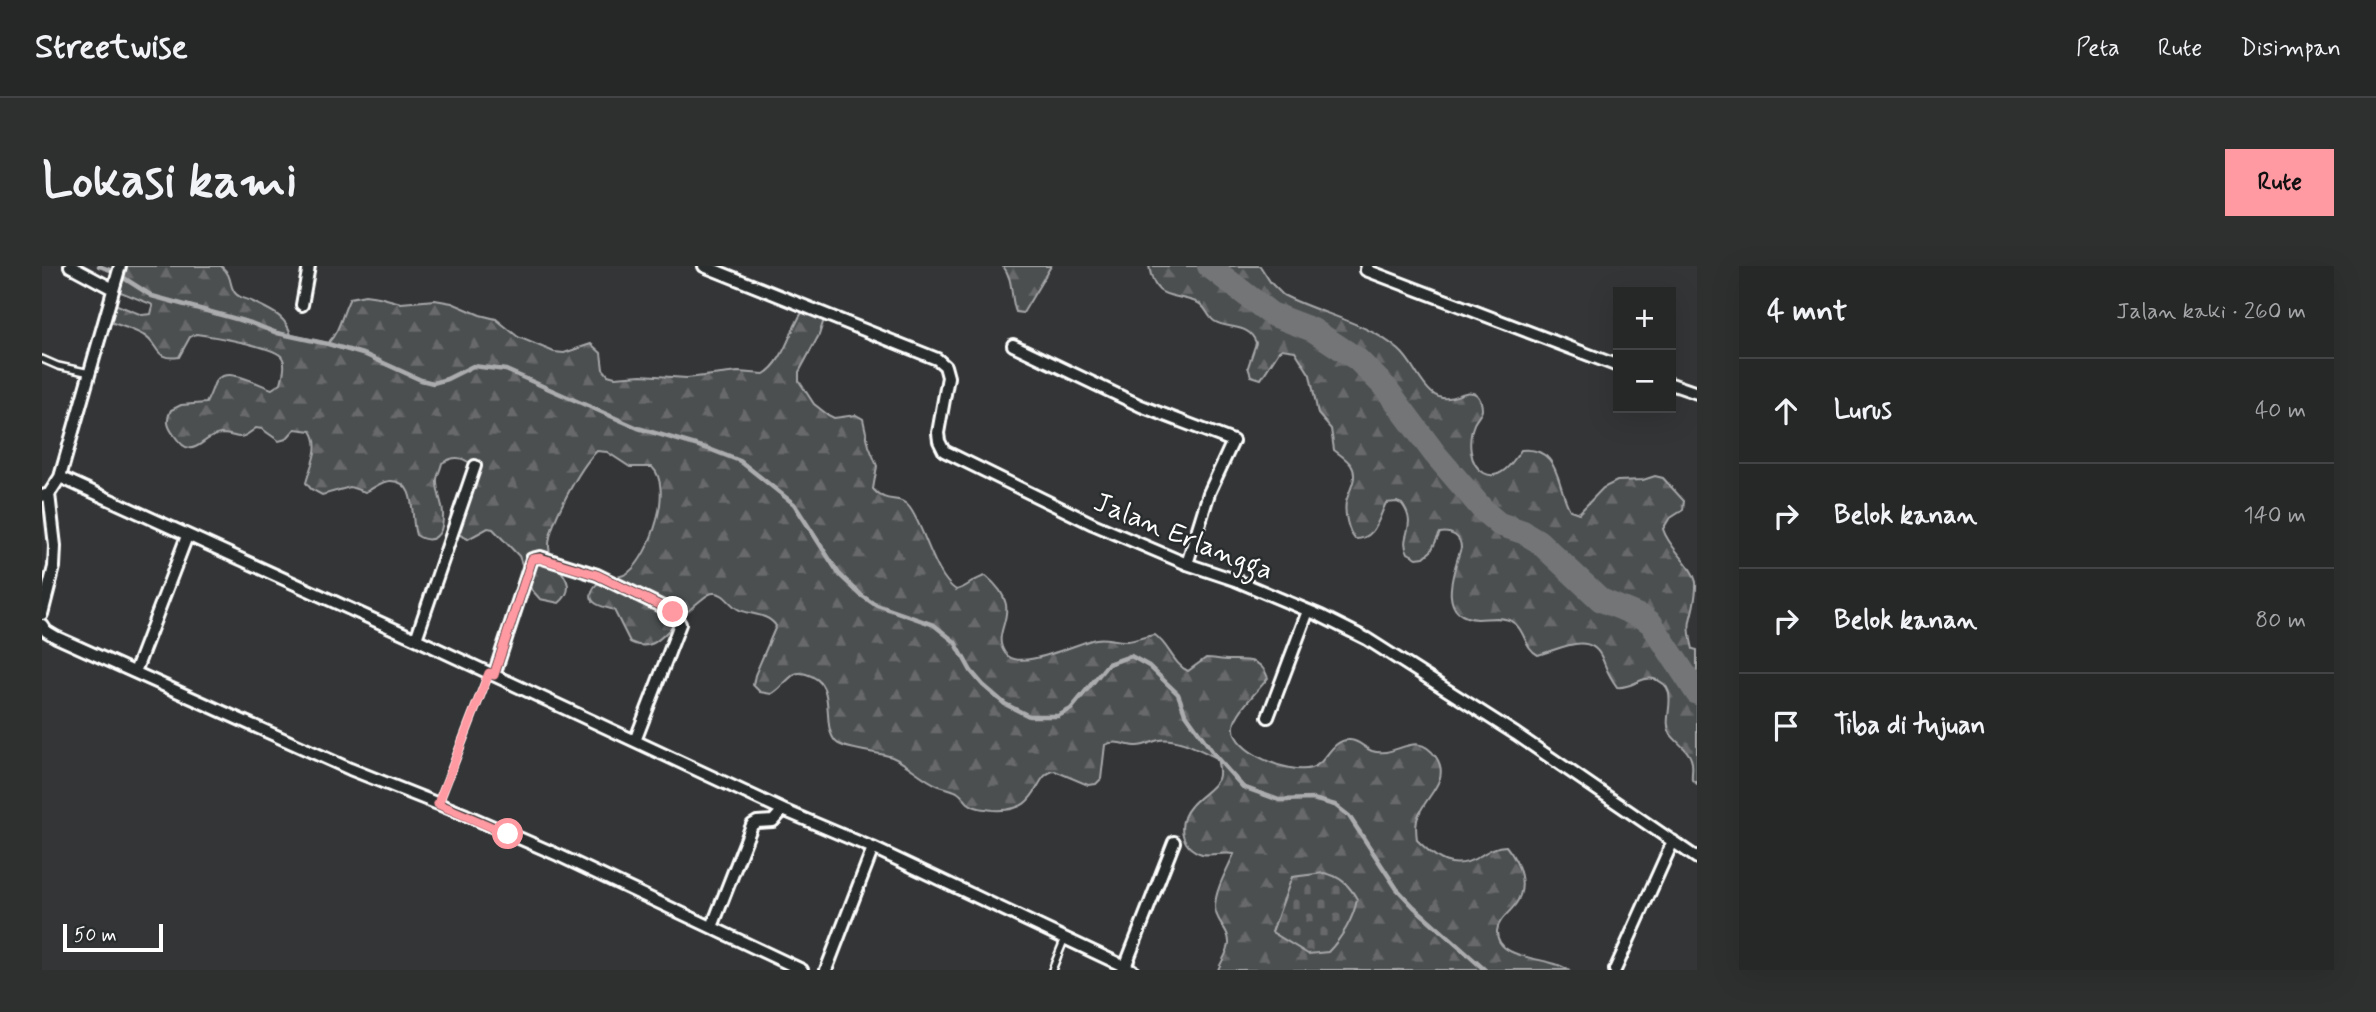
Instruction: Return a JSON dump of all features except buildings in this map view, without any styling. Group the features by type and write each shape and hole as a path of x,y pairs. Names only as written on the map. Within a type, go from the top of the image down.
{"street":[{"path":"70,266 114,285"},
{"path":"302,305 309,266"},
{"name":"Jalan Erlangga","path":"704,266 943,362 948,372 938,433 944,451 1093,524 1187,564 1235,580 1367,639 1420,671 1697,858"},
{"path":"1353,266 1367,268 1613,364"},
{"path":"42,614 54,568 55,546 46,495 60,477 119,267"},
{"path":"1013,345 1141,406 1233,441 1209,494 1187,564"},
{"path":"1676,386 1697,393"},
{"path":"416,639 475,467"},
{"path":"60,477 783,810 873,848 1129,968 1174,842"},
{"path":"135,672 187,536"},
{"path":"491,674 532,559 540,558 597,575 673,612 680,624 635,741"},
{"path":"1268,717 1308,611"},
{"path":"42,625 56,637 350,769 558,855 802,970"},
{"path":"712,927 752,825 773,821 783,810"},
{"path":"1615,970 1673,841"},
{"path":"826,970 873,848"}],"lane":[{"path":"42,359 58,366 90,373"},
{"path":"438,804 491,674"},
{"path":"1052,970 1065,938"}],"green space":[{"path":"120,266 221,266 228,274 236,294 276,314 289,328 291,335 328,343 350,298 365,295 401,303 435,300 452,303 496,319 518,337 554,352 564,353 591,344 601,353 603,369 608,375 615,377 641,375 687,378 738,372 764,374 778,361 807,305 826,313 819,335 799,372 799,381 814,404 828,415 834,418 856,415 863,419 877,466 873,489 884,497 902,501 910,508 936,564 948,583 956,590 986,576 998,589 1005,600 1001,644 1005,653 1022,660 1048,655 1096,639 1128,641 1155,635 1178,664 1188,671 1206,658 1253,661 1262,667 1268,678 1235,720 1236,736 1252,753 1290,768 1316,766 1342,741 1352,740 1372,751 1381,752 1413,744 1421,745 1436,757 1441,773 1418,817 1417,840 1438,858 1453,863 1470,861 1492,849 1506,846 1515,859 1522,882 1519,898 1499,923 1499,941 1515,953 1550,962 1568,970 1218,970 1229,939 1217,917 1215,907 1222,880 1234,854 1202,854 1194,851 1185,840 1182,826 1191,806 1218,779 1217,758 1173,740 1159,740 1137,746 1109,743 1105,745 1101,779 1096,784 1088,785 1055,771 1042,779 1029,800 1021,806 993,810 974,806 957,792 931,782 892,757 846,747 836,742 829,725 826,694 816,679 798,673 771,694 760,692 753,685 755,675 776,626 765,617 738,609 719,594 711,593 706,596 656,642 644,646 630,642 614,610 598,605 591,596 598,583 629,572 645,551 657,521 660,505 661,490 652,467 630,467 607,452 597,451 590,458 567,496 550,537 550,554 567,581 568,588 559,603 540,599 531,589 519,556 493,529 488,528 468,539 454,532 477,468 464,460 456,458 442,463 437,484 443,523 436,537 427,539 416,535 409,493 399,482 387,481 365,492 350,487 322,495 311,489 306,483 315,450 311,431 295,429 286,439 279,441 256,428 241,437 221,434 187,448 170,429 168,420 171,410 181,405 206,403 215,382 226,375 242,377 272,389 281,383 283,359 275,352 254,345 196,334 190,337 179,357 165,357 143,335 105,320 110,302 142,315 151,314 151,304 113,289"},
{"path":"1003,266 1051,266 1023,313 1016,312 1009,277"},
{"path":"1149,266 1260,266 1283,295 1358,325 1386,340 1404,355 1432,393 1445,398 1467,393 1477,395 1482,410 1474,424 1470,444 1472,457 1479,469 1495,475 1506,469 1521,450 1534,450 1544,454 1555,470 1570,510 1579,513 1603,488 1617,481 1643,480 1655,476 1663,478 1684,501 1683,510 1669,519 1663,529 1670,543 1690,568 1696,582 1689,628 1693,649 1697,650 1697,784 1692,780 1689,755 1670,733 1670,703 1663,683 1649,679 1617,687 1597,650 1590,645 1573,644 1538,655 1511,621 1478,619 1456,611 1451,592 1454,569 1461,548 1459,540 1451,534 1440,533 1431,551 1424,557 1417,558 1408,553 1405,541 1409,519 1402,504 1386,503 1372,532 1368,536 1355,539 1346,511 1346,502 1354,479 1353,470 1334,450 1331,429 1318,414 1310,375 1295,351 1282,349 1261,379 1251,376 1248,367 1256,343 1249,332 1214,321 1199,303 1159,290"},
{"path":"1324,873 1344,882 1357,899 1350,921 1333,947 1328,952 1308,954 1272,932 1292,877"}],"waterway":[{"path":"99,266 113,271 152,296 251,323 277,333 366,355 421,380 433,383 473,366 506,370 638,428 740,461 794,504 839,574 861,595 874,604 934,625 955,642 971,671 983,685 1005,704 1029,716 1058,716 1071,709 1108,664 1131,656 1149,666 1178,694 1185,713 1217,758 1243,787 1279,800 1313,799 1335,805 1349,816 1397,889 1485,970"},
{"path":"1209,266 1271,314 1313,330 1357,359 1386,388 1435,454 1485,512 1499,524 1523,532 1538,541 1601,600 1651,623 1697,693"}],"route":[{"path":"508,834 438,804 489,673 494,675 532,559 540,558 597,575 673,612"}]}
